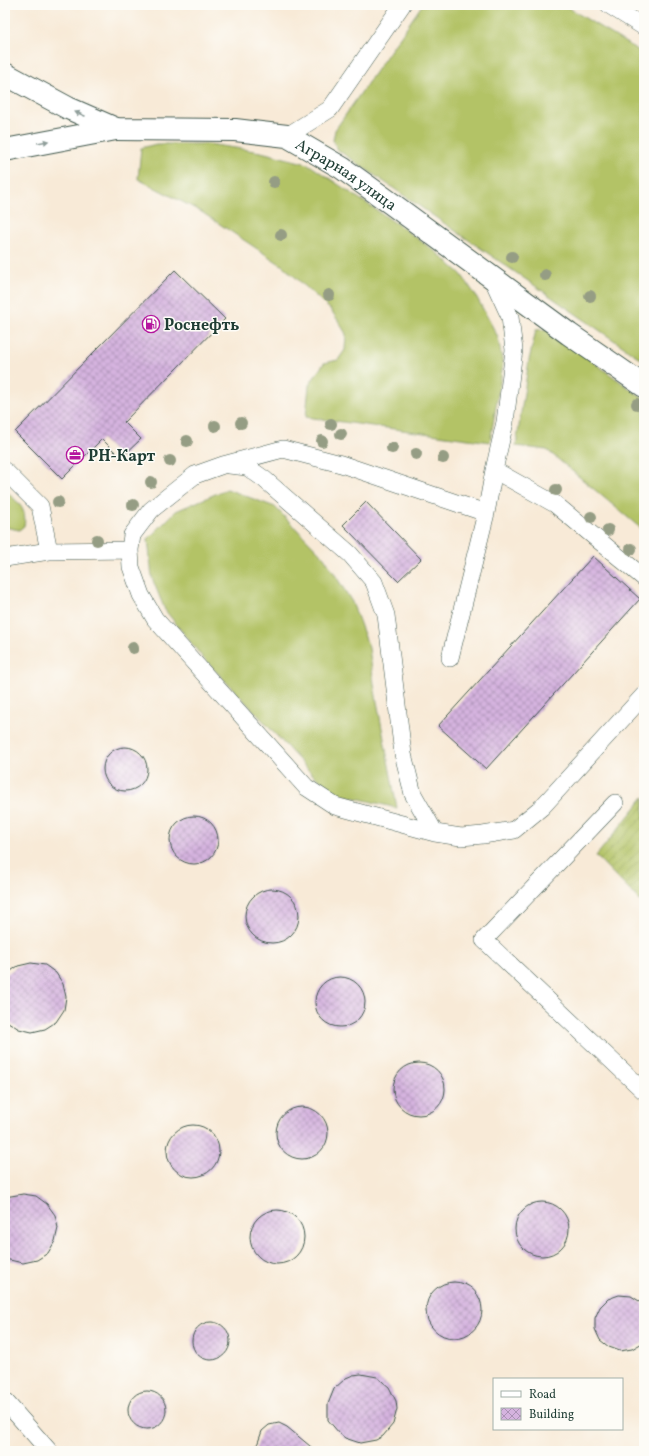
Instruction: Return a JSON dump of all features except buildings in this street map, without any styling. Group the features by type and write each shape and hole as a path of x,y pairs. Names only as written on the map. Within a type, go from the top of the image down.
{"street":[{"name":"Аграрная улица","path":"5,74 68,108 116,129 235,130 287,136 342,168 569,334 644,386"},
{"path":"5,150 116,129"}],"lane":[{"path":"287,136 330,109 402,5"},
{"path":"609,5 644,27"},
{"path":"450,658 486,513 505,422 514,350 510,316 492,277"},
{"path":"486,513 341,464 283,449 223,465 195,475 151,510 132,535 130,550 131,567 142,595 155,619 306,787 335,806 435,833 461,837 483,836 514,830 542,807 644,695"},
{"path":"223,465 247,467 264,479 350,554 374,582 386,615 406,768 413,794 435,833"},
{"path":"5,470 40,506 49,551"},
{"path":"494,470 555,504 644,578"},
{"path":"5,558 49,551 130,550"},
{"path":"615,803 484,940 644,1090"},
{"path":"5,1402 49,1451"}],"green space":[{"path":"422,5 564,5 644,54 644,361 338,150 333,140 335,130"},
{"path":"156,144 209,144 261,152 308,164 436,252 461,274 476,296 498,337 503,365 490,442 306,417 309,385 324,363 338,360 345,350 346,334 331,310 283,266 200,211 138,179 141,148"},
{"path":"548,329 644,399 644,531 547,450 516,446 529,360 536,330"},
{"path":"227,489 275,507 324,557 352,602 369,648 375,691 397,808 335,793 310,772 203,658 165,610 152,578 148,539 176,511"},
{"path":"5,490 17,501 23,510 25,520 24,526 19,530 5,527"},
{"path":"644,797 644,905 596,856"}],"place":[{"name":"Роснефть","path":"151,324"},
{"name":"РН-Карт","path":"75,455"}]}
